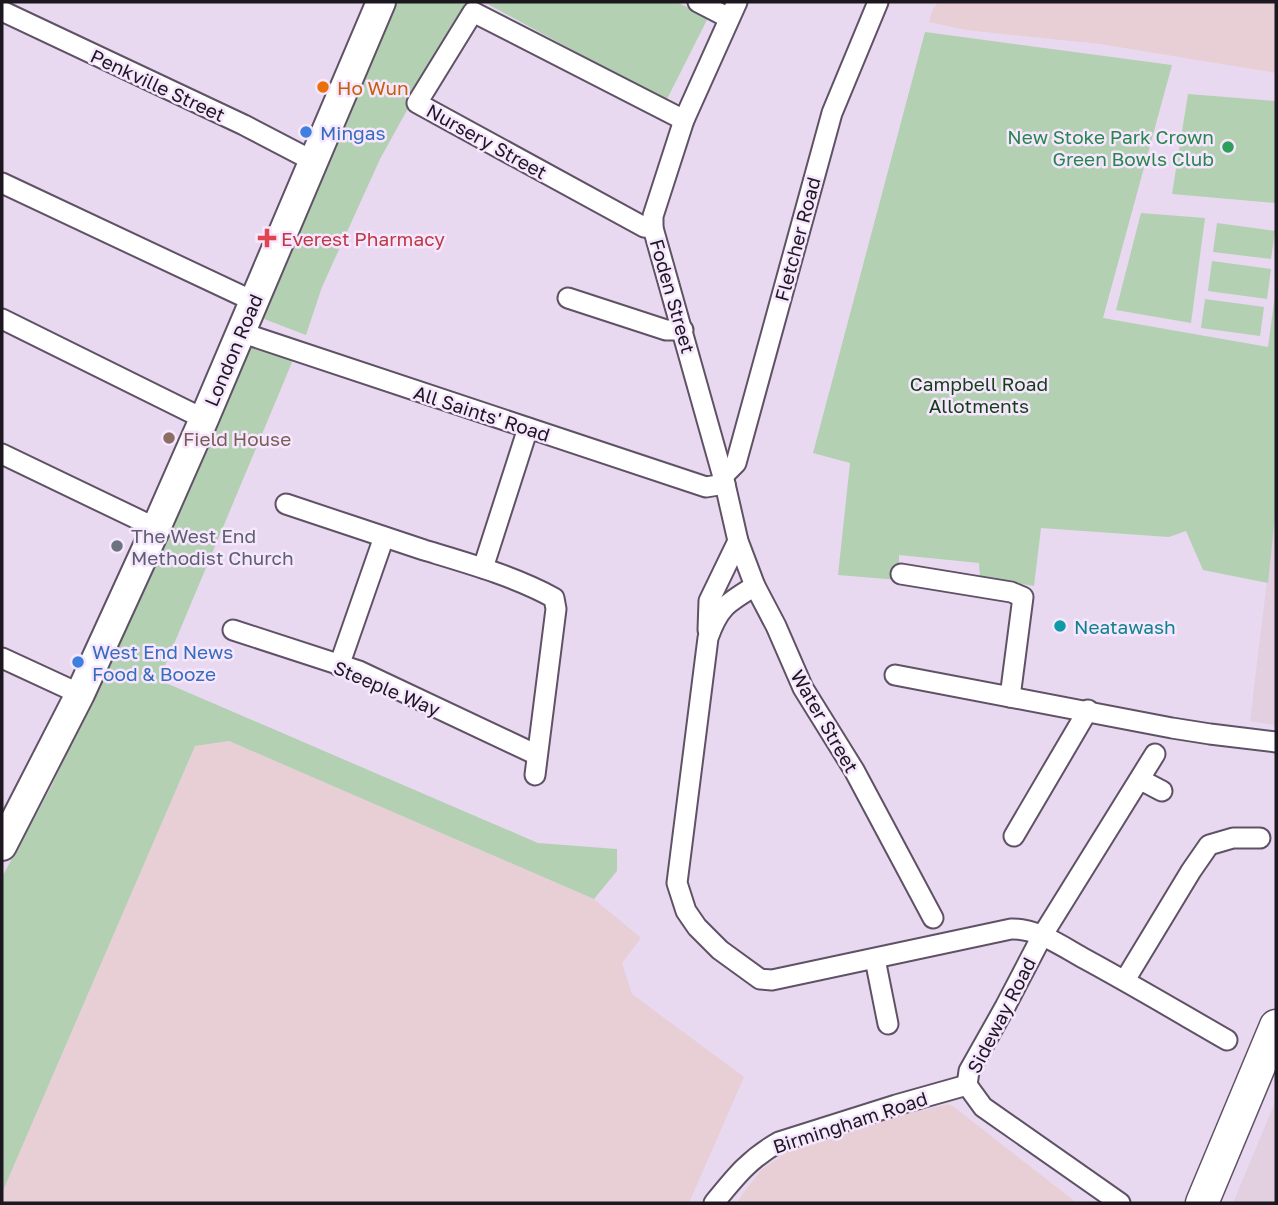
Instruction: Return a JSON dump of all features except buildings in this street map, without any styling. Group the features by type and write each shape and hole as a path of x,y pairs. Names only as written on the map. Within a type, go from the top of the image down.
{"main road":[{"name":"London Road","path":"2,846 80,694 156,528 381,2"},
{"path":"1202,1203 1276,1026"}],"street":[{"path":"698,2 733,10"},
{"name":"Fletcher Road","path":"724,480 736,463 832,113 878,2"},
{"name":"Foden Street","path":"724,480 653,228 653,216 684,120 733,10"},
{"name":"Penkville Street","path":"2,11 313,160"},
{"name":"Nursery Street","path":"653,228 644,228 417,103 473,12 684,120"},
{"path":"2,183 253,301"},
{"path":"568,298 666,330 683,330"},
{"path":"2,319 204,419"},
{"name":"All Saints' Road","path":"240,332 706,487 724,480"},
{"path":"483,568 528,428"},
{"path":"2,454 156,528"},
{"name":"Water Street","path":"724,480 738,541 755,586 803,688 854,770 933,918"},
{"path":"286,503 483,568 554,598 556,609 535,775"},
{"path":"338,666 384,537"},
{"path":"738,541 709,601 708,638 677,883 686,911 697,927 720,950 760,979 772,980 1022,928 1125,980 1227,1040"},
{"path":"901,574 1011,592 1023,597 1010,697"},
{"path":"708,638 715,618 727,603 755,586"},
{"name":"Steeple Way","path":"233,630 359,671 537,755"},
{"path":"2,658 80,694"},
{"path":"895,675 1197,732 1276,742"},
{"path":"1014,836 1088,710"},
{"name":"Sideway Road","path":"1120,1203 983,1107 967,1085 969,1071 1042,936 1155,754"},
{"path":"1141,780 1161,790"},
{"path":"1125,980 1209,845 1233,838 1260,838"},
{"path":"875,959 888,1024"},
{"name":"Birmingham Road","path":"714,1203 742,1169 779,1142 967,1085"}],"shaded area":[{"path":"938,2 1276,2 1276,73 1100,44 966,30 929,22"},
{"path":"1276,506 1276,725 1250,721"},
{"path":"229,741 594,899 641,938 622,963 632,994 744,1077 689,1203 2,1203 2,1193 195,746"},
{"path":"1276,1100 1276,1203 1233,1203"},
{"path":"950,1104 1077,1203 736,1203 761,1170 787,1152 856,1128"}],"green space":[{"path":"393,2 476,2 406,112 380,159 322,287 306,335 259,317"},
{"path":"484,2 677,2 708,18 666,101"},
{"name":"Campbell Road Allotments","path":"925,32 1172,65 1103,318 1268,347 1276,287 1276,506 1268,583 1203,570 1186,531 1169,537 1041,528 1034,586 980,577 979,563 899,555 899,580 838,575 850,463 813,453"},
{"name":"New Stoke Park Crown Green Bowls Club","path":"1188,94 1276,101 1276,203 1172,194"},
{"name":"New Stoke Park Crown Green Bowls Club","path":"1141,213 1205,218 1191,323 1116,310"},
{"path":"1217,223 1275,231 1271,259 1213,252"},
{"path":"1212,261 1271,269 1267,299 1208,291"},
{"path":"1205,299 1264,307 1260,336 1201,328"},
{"path":"249,347 293,360 159,680 538,843 617,849 617,871 594,899 229,741 195,746 2,1193 2,877 51,787 111,661"}],"place":[{"name":"Ho Wun","path":"323,87"},
{"name":"Mingas","path":"306,132"},
{"name":"New Stoke Park Crown Green Bowls Club","path":"1228,147"},
{"name":"Everest Pharmacy","path":"267,238"},
{"name":"Field House","path":"169,438"},
{"name":"The West End Methodist Church","path":"117,546"},
{"name":"Neatawash","path":"1060,626"},
{"name":"West End News Food & Booze","path":"78,662"}]}
